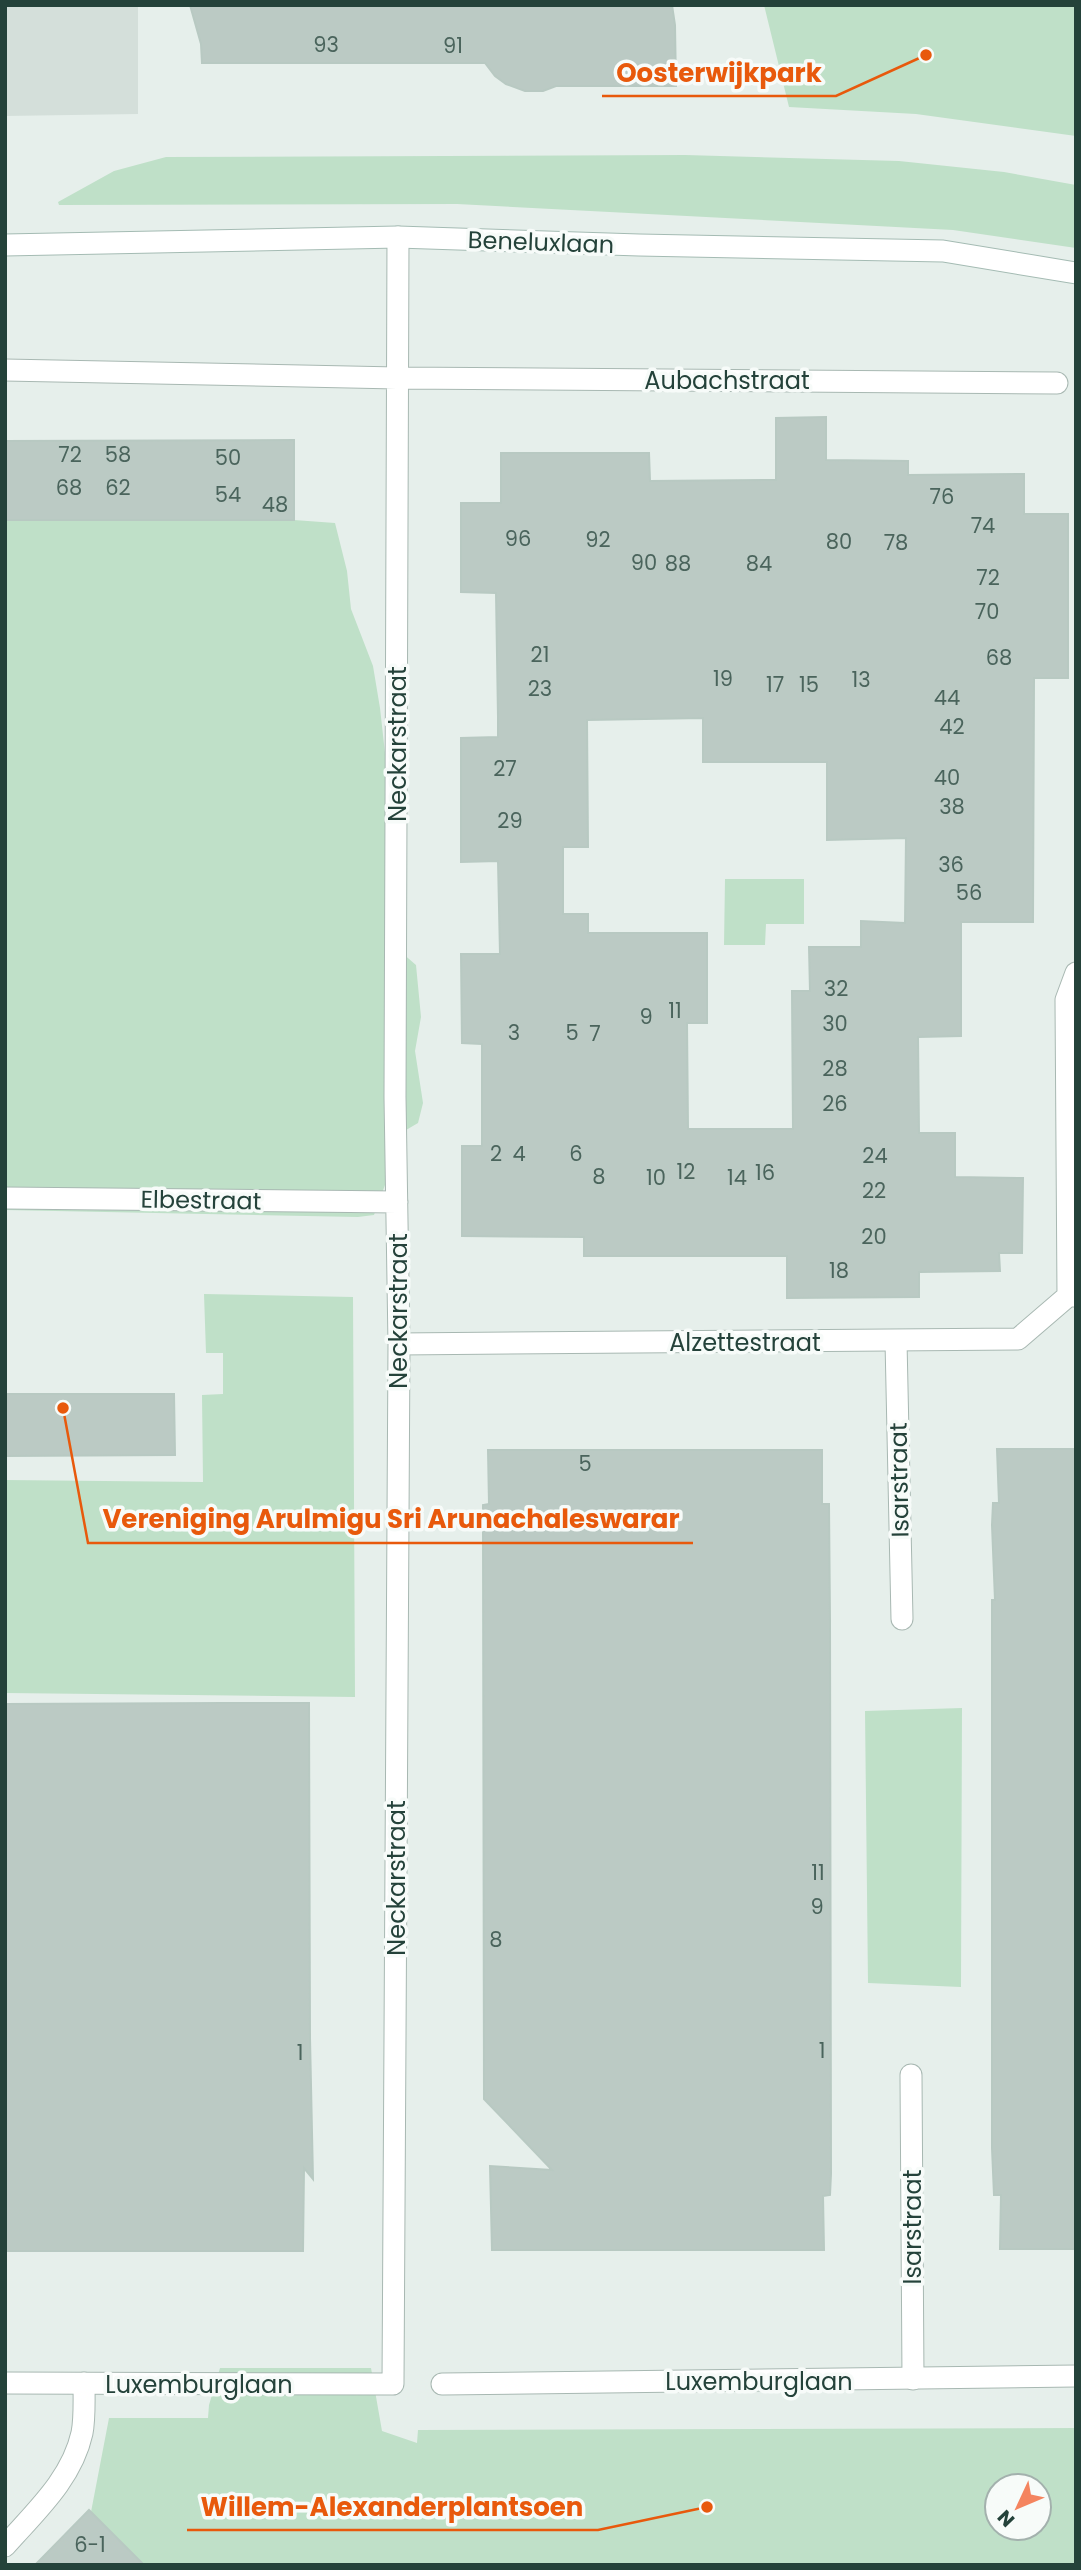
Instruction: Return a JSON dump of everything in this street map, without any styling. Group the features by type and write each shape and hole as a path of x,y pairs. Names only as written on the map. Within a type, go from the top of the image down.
{"street":[{"name":"Beneluxlaan","path":"5,245 398,237 653,246 943,251 1076,272"},
{"name":"Neckarstraat","path":"393,2384 399,1344 395,1097 398,237"},
{"path":"5,370 397,378"},
{"name":"Aubachstraat","path":"397,378 1056,383"},
{"path":"1072,1296 1066,1000 1076,974"},
{"name":"Elbestraat","path":"5,1198 397,1202"},
{"name":"Alzettestraat","path":"399,1344 1018,1339 1072,1296"},
{"name":"Isarstraat","path":"896,1341 902,1619"},
{"name":"Isarstraat","path":"911,2075 913,2379"},
{"name":"Luxemburglaan","path":"442,2384 1076,2376"},
{"name":"Luxemburglaan","path":"5,2383 393,2384"},
{"path":"5,2546 57,2487 74,2460 83,2431 84,2383"}],"shaded area":[{"path":"5,5 138,5 138,114 5,116"}],"green space":[{"path":"764,5 1076,5 1076,136 916,114 789,107"},
{"path":"685,155 899,161 1004,172 1076,185 1076,248 953,230 457,204 59,205 58,202 114,171 166,157"},
{"path":"5,520 294,520 335,523 347,571 351,609 373,666 380,708 386,762 387,940 416,965 421,1017 415,1051 423,1103 418,1123 389,1140 385,1185 374,1215 358,1217 5,1210"},
{"path":"725,879 804,879 804,924 766,924 765,945 724,945"},
{"path":"204,1294 353,1297 355,1697 5,1693 5,1480 203,1482 202,1395 223,1394 223,1353 206,1353"},
{"path":"962,1708 961,1987 868,1983 865,1711"},
{"path":"220,2368 371,2368 382,2431 417,2443 418,2430 1076,2428 1076,2565 144,2565 91,2512 109,2418 208,2418"}],"building":[{"path":"190,5 672,5 676,86 556,86 543,91 525,91 506,84 495,76 485,63 202,63 201,44"},
{"path":"826,417 826,460 908,461 908,475 1024,474 1024,514 1068,514 1068,678 1034,678 1033,922 961,922 961,1036 918,1037 919,1133 955,1133 955,1177 1023,1178 1022,1253 999,1253 1000,1271 919,1272 919,1297 787,1298 787,1256 584,1256 584,1237 462,1236 462,1146 482,1146 482,1044 462,1043 461,954 500,954 498,861 461,862 461,738 498,737 498,717 496,593 461,592 461,503 501,503 501,453 649,453 650,481 776,480 776,418","holes":["703,718 703,762 827,762 827,840 906,838 905,923 861,921 861,947 809,947 810,991 792,991 793,1129 688,1129 687,1023 707,1023 707,933 588,933 588,914 563,914 563,847 588,847 587,720"]},
{"path":"294,440 294,520 5,520 5,441"},
{"path":"5,1394 174,1394 175,1455 5,1456"},
{"path":"997,1449 1076,1449 1076,2249 1000,2249 1001,2195 994,2195 992,1600 995,1600 992,1525 993,1503 999,1503"},
{"path":"488,1450 822,1450 822,1504 829,1504 830,1621 831,2174 830,2195 823,2196 824,2250 492,2250 490,2166 552,2170 484,2099 483,1505 489,1504"},
{"path":"309,1703 313,2179 304,2168 303,2251 5,2251 5,1704"},
{"path":"89,2510 144,2565 35,2565"}],"place":[{"name":"Oosterwijkpark","path":"926,55"},
{"name":"Vereniging Arulmigu Sri Arunachaleswarar","path":"63,1408"},
{"name":"Willem-Alexanderplantsoen","path":"707,2507"}]}
